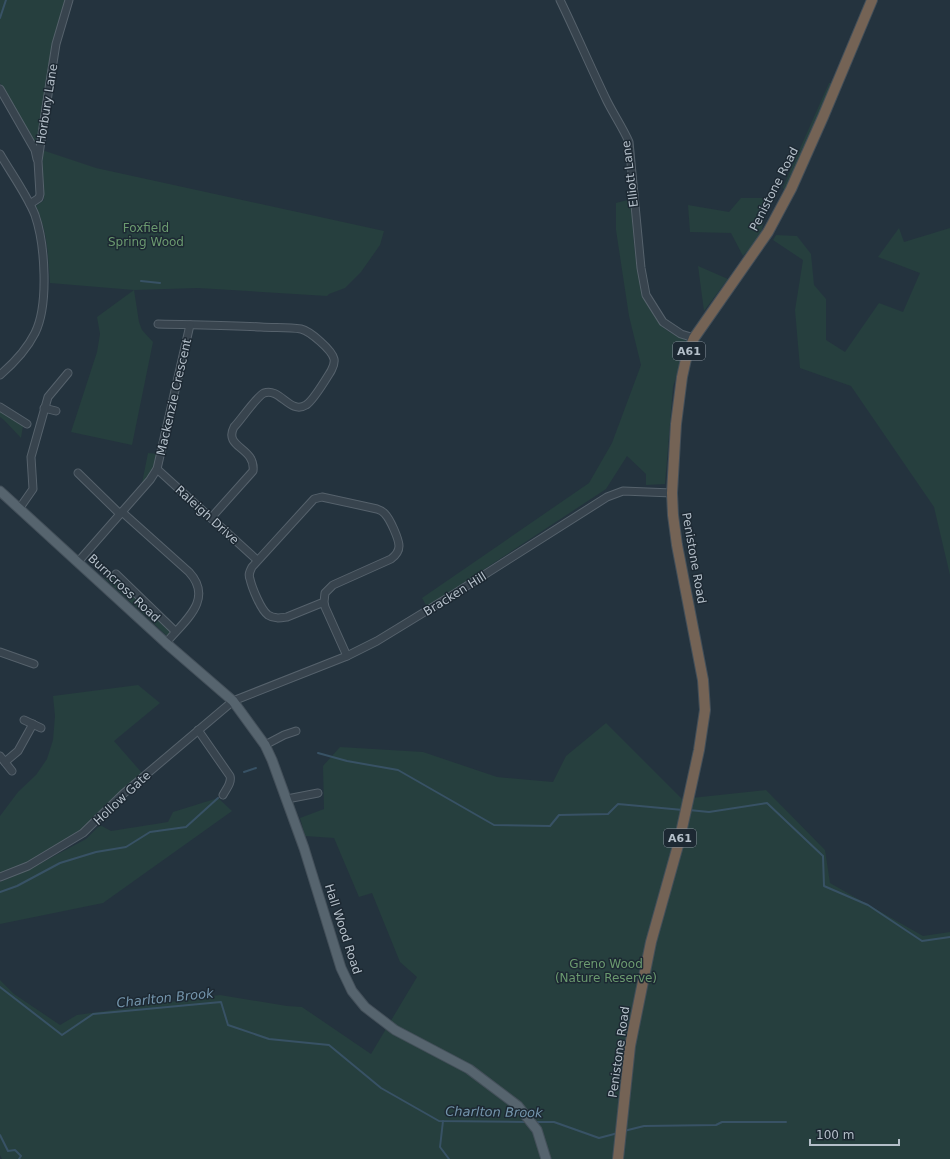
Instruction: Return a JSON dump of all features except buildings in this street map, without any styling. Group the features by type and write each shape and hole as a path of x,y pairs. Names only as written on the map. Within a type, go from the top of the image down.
{"highway":[{"name":"Penistone Road","path":"618,1159 630,1046 651,942 679,842 699,750 705,710 703,680 677,545 673,515 672,493 676,424 682,377 686,359 694,338 773,225 823,118 872,0"}],"main road":[{"name":"Burncross Road","path":"0,491 166,643 233,701"},
{"name":"Hall Wood Road","path":"233,701 250,723 264,745 287,799 345,978 356,996 365,1006 395,1030 470,1069 518,1106 536,1130 546,1159"}],"street":[{"name":"Horbury Lane","path":"30,204 39,198 40,194 38,161 56,44 69,0"},
{"name":"Elliott Lane","path":"560,0 628,142 641,268 646,295 662,322 681,334 694,338"},
{"path":"0,89 34,150 38,161"},
{"path":"0,154 30,204 34,215 41,240 44,294 35,333 15,361 0,375"},
{"name":"Mackenzie Crescent","path":"158,324 301,329 313,335 329,351 334,360 333,368 307,405 297,407 293,406 272,393 264,394 257,399 234,428 232,436 233,441 251,458 253,462 253,471 211,518"},
{"name":"Mackenzie Crescent","path":"157,469 190,325"},
{"path":"19,508 33,489 32,457 44,408 50,393 68,373"},
{"path":"0,407 27,422 24,432"},
{"path":"44,408 56,411"},
{"path":"78,562 150,480 157,469"},
{"name":"Raleigh Drive","path":"157,469 257,560"},
{"path":"78,473 195,578 199,593 196,607 192,614 175,631 166,643"},
{"name":"Bracken Hill","path":"233,701 347,656 377,641 454,594 606,497 623,491 672,493"},
{"path":"324,602 287,617 276,618 268,615 263,610 250,579 249,571 257,560 314,499 322,497 377,508 382,511 389,519 399,542 398,552 391,559 333,585 325,593 324,602 327,614 347,656"},
{"path":"116,574 175,631"},
{"path":"0,652 34,664"},
{"name":"Hollow Gate","path":"0,878 28,866 83,834 123,794 233,701"},
{"path":"24,720 41,728"},
{"path":"12,771 2,759 18,751 33,724"},
{"path":"198,730 230,776 231,779 223,795"},
{"path":"264,745 296,731"},
{"path":"287,799 318,793"}],"green space":[{"path":"0,0 65,0 54,39 36,147 0,83"},
{"path":"829,83 831,83 803,151 784,191 783,187"},
{"name":"Foxfield Spring Wood","path":"42,150 96,168 384,231 380,245 361,272 345,288 327,296 198,288 134,290 50,283 45,235 36,206 44,200"},
{"path":"741,198 769,198 762,230 753,245 743,256 731,233 690,232 688,205 729,212"},
{"path":"631,199 634,249 640,281 645,297 661,325 669,332 687,341 673,387 665,484 646,485 646,474 627,456 606,489 427,607 422,598 589,483 612,443 641,365 629,316 616,230 616,203"},
{"path":"899,228 904,242 950,228 950,575 934,507 851,386 800,368 795,310 803,260 773,240 776,235 797,236 811,254 814,285 826,299 826,340 845,352 879,303 903,312 920,273 878,257"},
{"path":"698,266 728,279 704,311"},
{"path":"134,290 139,322 142,330 153,342 132,445 71,432 97,352 100,334 97,317"},
{"path":"0,411 23,426 21,438 0,417"},
{"path":"148,453 159,454 151,474 142,483"},
{"path":"109,573 169,630 167,636 104,578"},
{"path":"138,685 160,703 114,741 142,773 124,789 83,832 26,864 0,874 0,816 18,792 36,775 47,759 53,740 55,716 53,696"},
{"name":"Greno Wood (Nature Reserve)","path":"606,723 682,799 766,790 825,850 830,883 923,936 950,932 950,1159 2,1159 0,1155 0,980 14,994 60,1025 77,1015 220,995 302,1007 371,1054 417,977 400,962 372,893 359,897 334,838 305,836 300,818 324,809 323,766 340,747 423,752 497,777 553,782 566,756"},
{"path":"218,798 232,811 103,903 0,924 0,882 28,870 86,839 100,825 111,831 168,822 173,812"}],"waterway":[{"path":"0,18 6,0"},
{"path":"141,281 160,283"},
{"path":"318,753 347,761 398,770 494,825 550,826 559,815 608,814 618,804 683,810"},
{"path":"244,772 256,768"},
{"path":"0,892 17,886 60,863 96,852 126,847 150,832 186,827 218,798"},
{"path":"689,810 709,812 767,803 823,856 824,886 868,905 922,941 950,937"},
{"name":"Charlton Brook","path":"0,987 62,1035 93,1014 221,1002 228,1025 269,1039 329,1045 381,1088 439,1121 526,1122"},
{"path":"443,1121 440,1147 449,1159"},
{"name":"Charlton Brook","path":"534,1122 554,1122 599,1138 618,1133"},
{"name":"Charlton Brook","path":"624,1131 644,1126 716,1125 722,1122 786,1122"},
{"path":"0,1135 8,1151 15,1150 21,1156 19,1159"}]}
